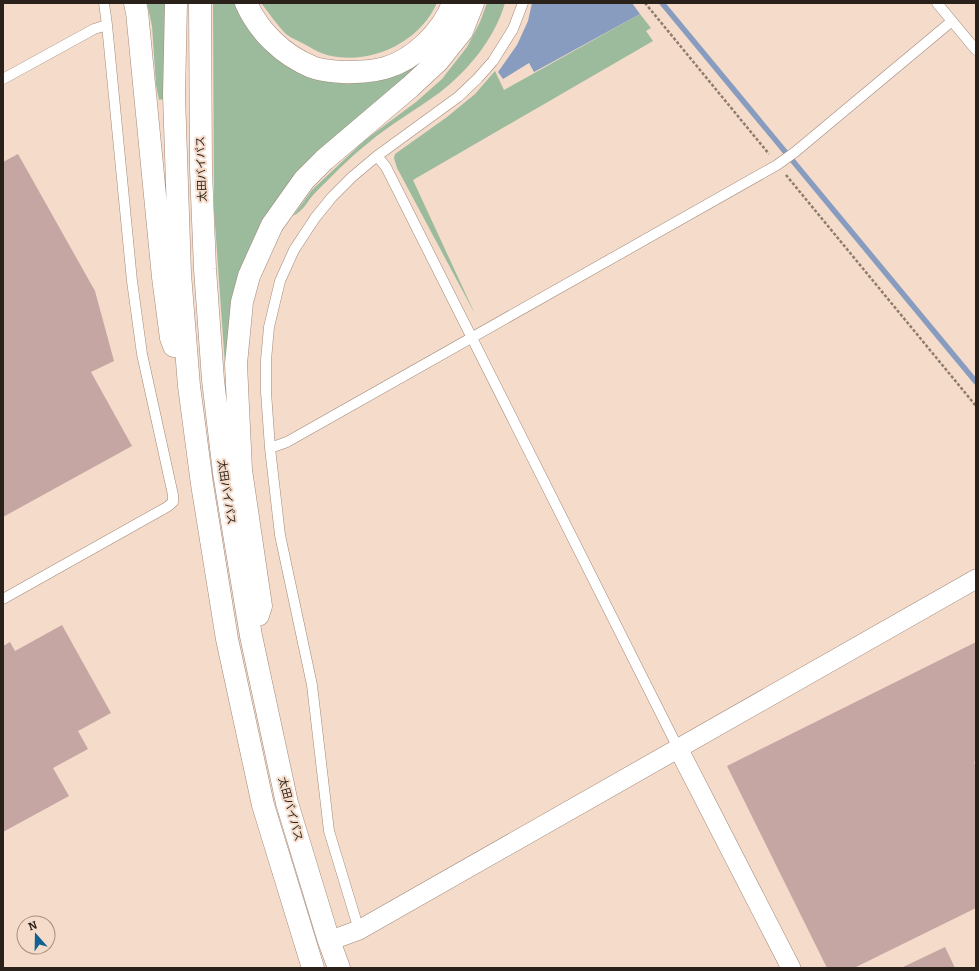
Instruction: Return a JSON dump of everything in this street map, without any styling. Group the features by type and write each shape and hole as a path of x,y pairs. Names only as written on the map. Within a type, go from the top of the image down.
{"highway":[{"path":"135,3 163,277 171,338 189,386"},
{"name":"太田バイパス","path":"176,3 174,95 180,274 189,386 202,484 226,631 263,805 313,968"},
{"name":"太田バイパス","path":"200,3 200,170 205,269 212,380 224,473 251,636 287,803 329,941 339,968"},
{"path":"246,3 260,28 279,47 298,60 314,68 333,71 360,72 386,68 408,57 426,43 439,29 450,13 453,3"},
{"path":"251,636 261,606 241,470 236,364 242,302 249,276 272,225 304,180 324,160 410,87 438,61 462,31 473,3"}],"street":[{"path":"329,941 359,930 976,579"},
{"path":"678,748 791,968"}],"lane":[{"path":"3,599 167,507 173,502 173,495 142,354 133,288 104,3"},
{"path":"359,930 329,832 312,685 280,535 270,448 266,392 266,360 270,327 280,281 294,250 315,218 332,197 352,177 377,156 458,98 478,78 493,61 513,29 523,3"},
{"path":"937,3 976,50"},
{"path":"270,448 287,442 780,163 952,21"},
{"path":"3,79 94,29 107,25"},
{"path":"377,156 386,167 678,748"}],"path":[{"path":"645,3 780,163 976,406"}],"green space":[{"path":"147,3 167,3 164,99 159,100 156,85 152,26"},
{"path":"213,3 236,3 331,82 348,84 361,82 417,63 421,68 272,206 226,379 214,210"},
{"path":"261,3 437,3 429,17 418,30 406,40 376,54 343,58 321,53 286,34"},
{"path":"487,3 505,3 495,29 479,53 460,75 439,93 384,130 360,150 314,194 302,209 293,216 312,190 365,140 416,102 442,79 467,47 480,22"},
{"path":"640,14 651,28 646,31 653,41 413,180 475,314 397,168 394,158 395,154 447,117 475,94 495,71 504,90"}],"water":[{"path":"532,3 632,3 640,14 534,72 529,63 503,79 498,72 517,45 528,21"}],"building":[{"path":"18,154 95,291 114,361 91,372 132,446 3,517 3,162"},
{"path":"62,625 111,713 78,731 88,749 53,768 69,796 3,832 3,646 10,642 15,651"},
{"path":"976,642 976,761 974,762 976,767 976,908 854,968 827,968 727,766"},
{"path":"945,947 955,968 901,968"}],"waterway":[{"path":"662,3 976,382"}]}
